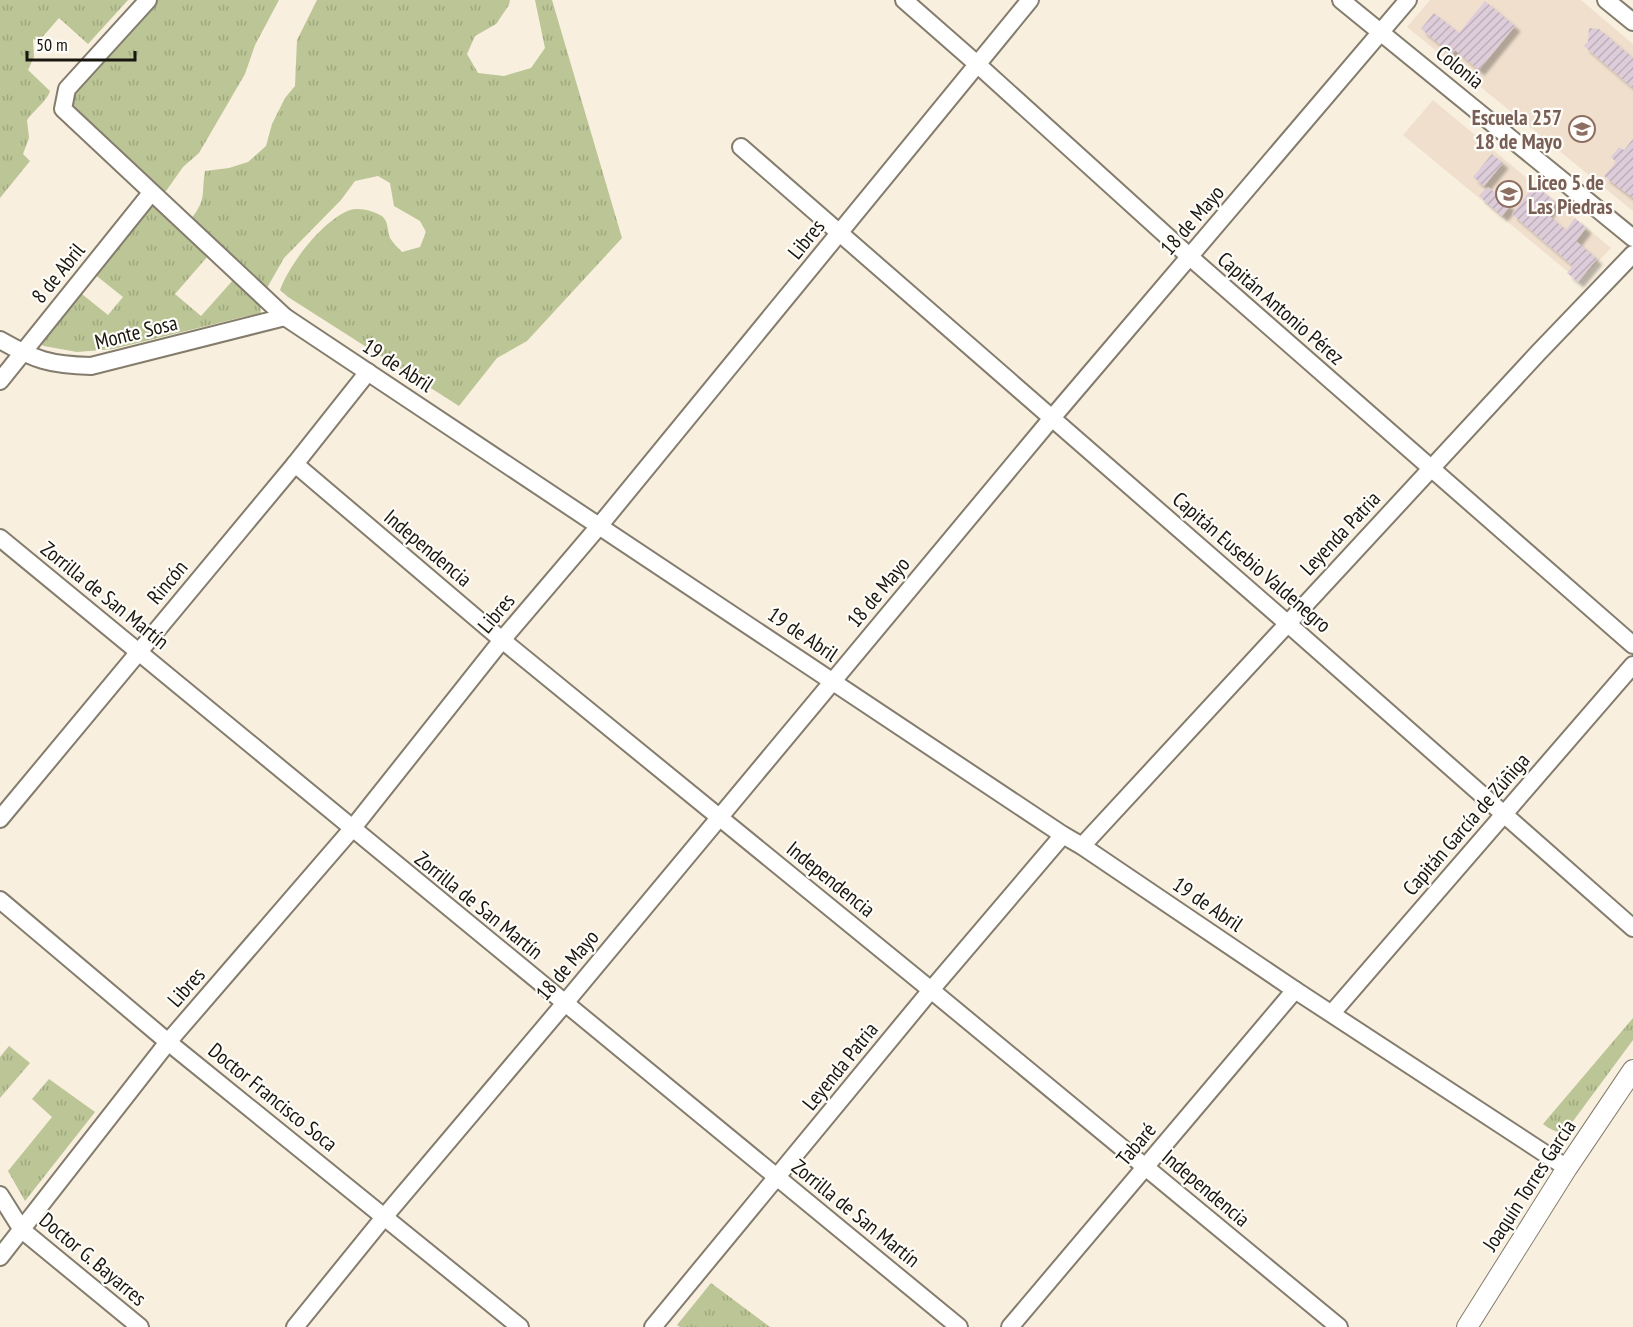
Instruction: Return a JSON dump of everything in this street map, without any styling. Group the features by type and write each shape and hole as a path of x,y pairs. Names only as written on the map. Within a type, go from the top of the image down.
{"street":[{"name":"19 de Abril","path":"148,0 67,89 63,109 285,317 1295,990 1567,1168"},
{"name":"Capitán Antonio Pérez","path":"904,0 1190,257 1633,645"},
{"name":"Libres","path":"0,1257 168,1042 352,829 502,640 600,525 1030,0"},
{"name":"Colonia","path":"1341,0 1633,238"},
{"name":"18 de Mayo","path":"295,1327 385,1216 1052,418 1408,0"},
{"path":"1606,0 1633,22"},
{"name":"Capitán Eusebio Valdenegro","path":"741,147 1633,928"},
{"name":"8 de Abril","path":"0,381 151,193"},
{"name":"Leyenda Patria","path":"1082,846 1538,353 1633,254"},
{"name":"Monte Sosa","path":"0,340 43,361 91,366 285,317"},
{"name":"Rincón","path":"0,819 295,464 368,372"},
{"name":"Independencia","path":"295,464 502,640 932,990 1339,1327"},
{"name":"Zorrilla de San Martín","path":"0,538 960,1327"},
{"name":"Capitán García de Zúñiga","path":"1332,1013 1633,665"},
{"name":"Leyenda Patria","path":"653,1327 1063,835"},
{"name":"Doctor Francisco Soca","path":"0,900 168,1042 520,1327"},
{"name":"Tabaré","path":"1010,1327 1295,990"},
{"name":"Joaquín Torres García","path":"1467,1327 1567,1168 1633,1070"},
{"name":"Doctor G. Bayarres","path":"0,1195 22,1230 140,1327"}],"shaded area":[{"name":"Escuela 257 18 de Mayo","path":"1430,0 1581,0 1633,44 1633,211 1407,27"},
{"name":"Liceo 5 de Las Piedras","path":"1433,100 1611,248 1579,281 1403,135"}],"green space":[{"path":"0,0 128,0 88,44 59,18 39,41 33,39 34,57 28,70 50,91 27,120 29,138 23,154 30,161 0,198"},
{"path":"138,0 279,0 255,45 245,74 199,153 183,167 166,191 156,190 69,103 71,75"},
{"path":"317,0 510,0 496,24 475,36 467,54 478,73 504,76 531,68 545,48 535,0 552,0 622,238 527,341 497,358 459,406 280,290 299,255 329,223 350,210 366,210 382,216 387,224 390,238 402,252 420,247 426,232 420,221 394,206 390,183 378,176 355,181 341,200 284,258 267,288 251,282 191,219 201,201 205,171 229,168 248,162 266,146 272,124 285,98 295,86 297,40"},
{"path":"141,205 153,206 208,256 175,294 201,316 234,279 260,302 261,314 113,349 77,352 44,346 32,340 73,287 108,315 123,297 88,269"},
{"path":"1633,1018 1633,1040 1565,1132 1556,1131 1543,1124"},
{"path":"9,1046 30,1063 0,1098 0,1057"},
{"path":"49,1079 95,1112 25,1201 8,1171 52,1117 32,1099"},
{"path":"711,1283 770,1327 680,1327 677,1325"}],"building":[{"path":"1485,1 1515,26 1479,70 1455,50 1452,54 1421,29 1434,13 1459,33"},
{"path":"1589,28 1599,29 1633,58 1633,88 1584,46 1588,42"},
{"path":"1633,139 1633,198 1604,176 1616,162 1611,157 1619,147 1624,150"},
{"path":"1492,154 1503,163 1484,186 1473,177"},
{"path":"1535,185 1555,202 1547,214 1566,230 1575,218 1586,228 1576,241 1597,259 1578,282 1567,273 1573,266 1512,214"},
{"path":"1488,187 1510,206 1502,216 1479,196"}],"place":[{"name":"Escuela 257 18 de Mayo","path":"1582,129"},
{"name":"Liceo 5 de Las Piedras","path":"1509,194"}]}
